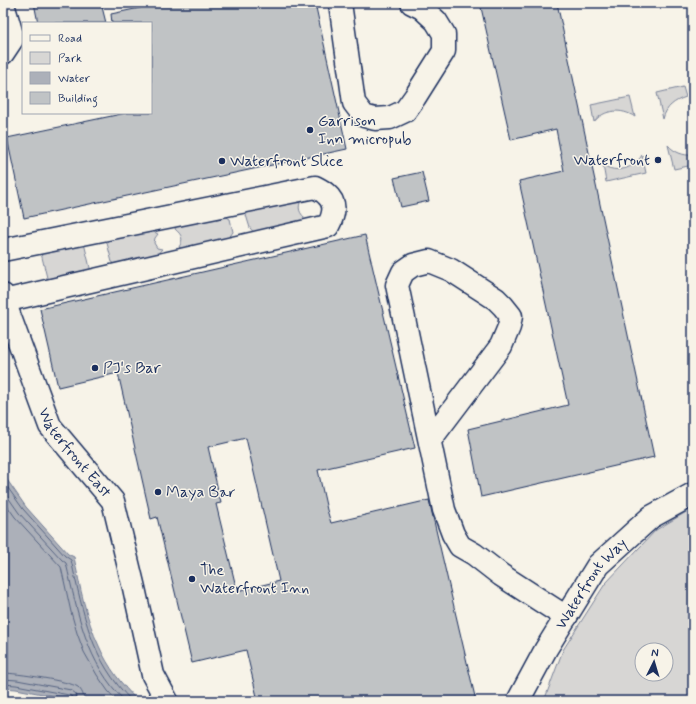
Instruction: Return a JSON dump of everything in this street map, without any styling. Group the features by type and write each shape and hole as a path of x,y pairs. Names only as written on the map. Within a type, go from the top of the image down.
{"street":[{"path":"340,3 354,103 364,116 375,120 390,118 405,111 444,51 444,34 436,21 422,8 412,3"},
{"path":"3,4 13,38 3,53"},
{"path":"3,250 315,187 326,193 333,201 333,216 328,226 4,298"},
{"path":"430,440 501,346 509,327 511,316 496,299 451,270 429,261 413,265 404,272 397,285 444,510 453,534 460,546 474,554 501,575 566,617"},
{"name":"Waterfront East","path":"4,298 50,426 113,501 153,675 167,701"},
{"name":"Waterfront Way","path":"518,701 546,649 598,565 650,517 693,494"}],"green space":[{"path":"683,87 686,97 671,105 666,111 663,119 657,93"},
{"path":"630,97 635,117 625,112 613,111 603,114 594,122 591,105"},
{"path":"668,145 679,153 693,155 693,165 674,169"},
{"path":"642,155 646,173 606,182 603,165 613,169 624,169 634,164"},
{"path":"293,199 300,203 300,211 304,217 300,225 256,235 250,228 246,215 251,207"},
{"path":"220,213 230,219 233,232 226,242 185,251 179,247 182,237 175,229 178,223"},
{"path":"150,230 158,234 154,243 157,248 162,249 156,256 113,266 106,239"},
{"path":"84,243 91,272 48,282 41,253"},
{"path":"693,508 693,701 544,701 563,650 605,584 656,530"}],"water":[{"path":"3,474 26,507 68,554 74,557 81,591 94,636 116,675 126,689 138,701 77,701 16,689 3,688"}],"building":[{"path":"34,3 101,3 106,22 38,22"},
{"path":"149,3 315,3 347,149 24,218 7,138 121,114 152,114 152,22 112,22 111,14 149,6"},
{"path":"480,3 557,3 654,457 481,497 468,429 568,405 519,181 564,171 556,129 511,140"},
{"path":"422,172 429,201 401,207 394,178"},
{"path":"365,235 415,448 318,470 327,510 331,523 429,500 476,701 258,701 246,650 192,663 157,517 151,519 118,373 58,387 40,309","holes":["246,438 279,581 237,591 216,504 221,503 208,447"]}],"place":[{"name":"Garrison Inn micropub","path":"310,130"},
{"name":"Waterfront","path":"658,160"},
{"name":"Waterfront Slice","path":"222,161"},
{"name":"PJ's Bar","path":"95,368"},
{"name":"Maya Bar","path":"158,492"},
{"name":"The Waterfront Inn","path":"192,579"}]}
